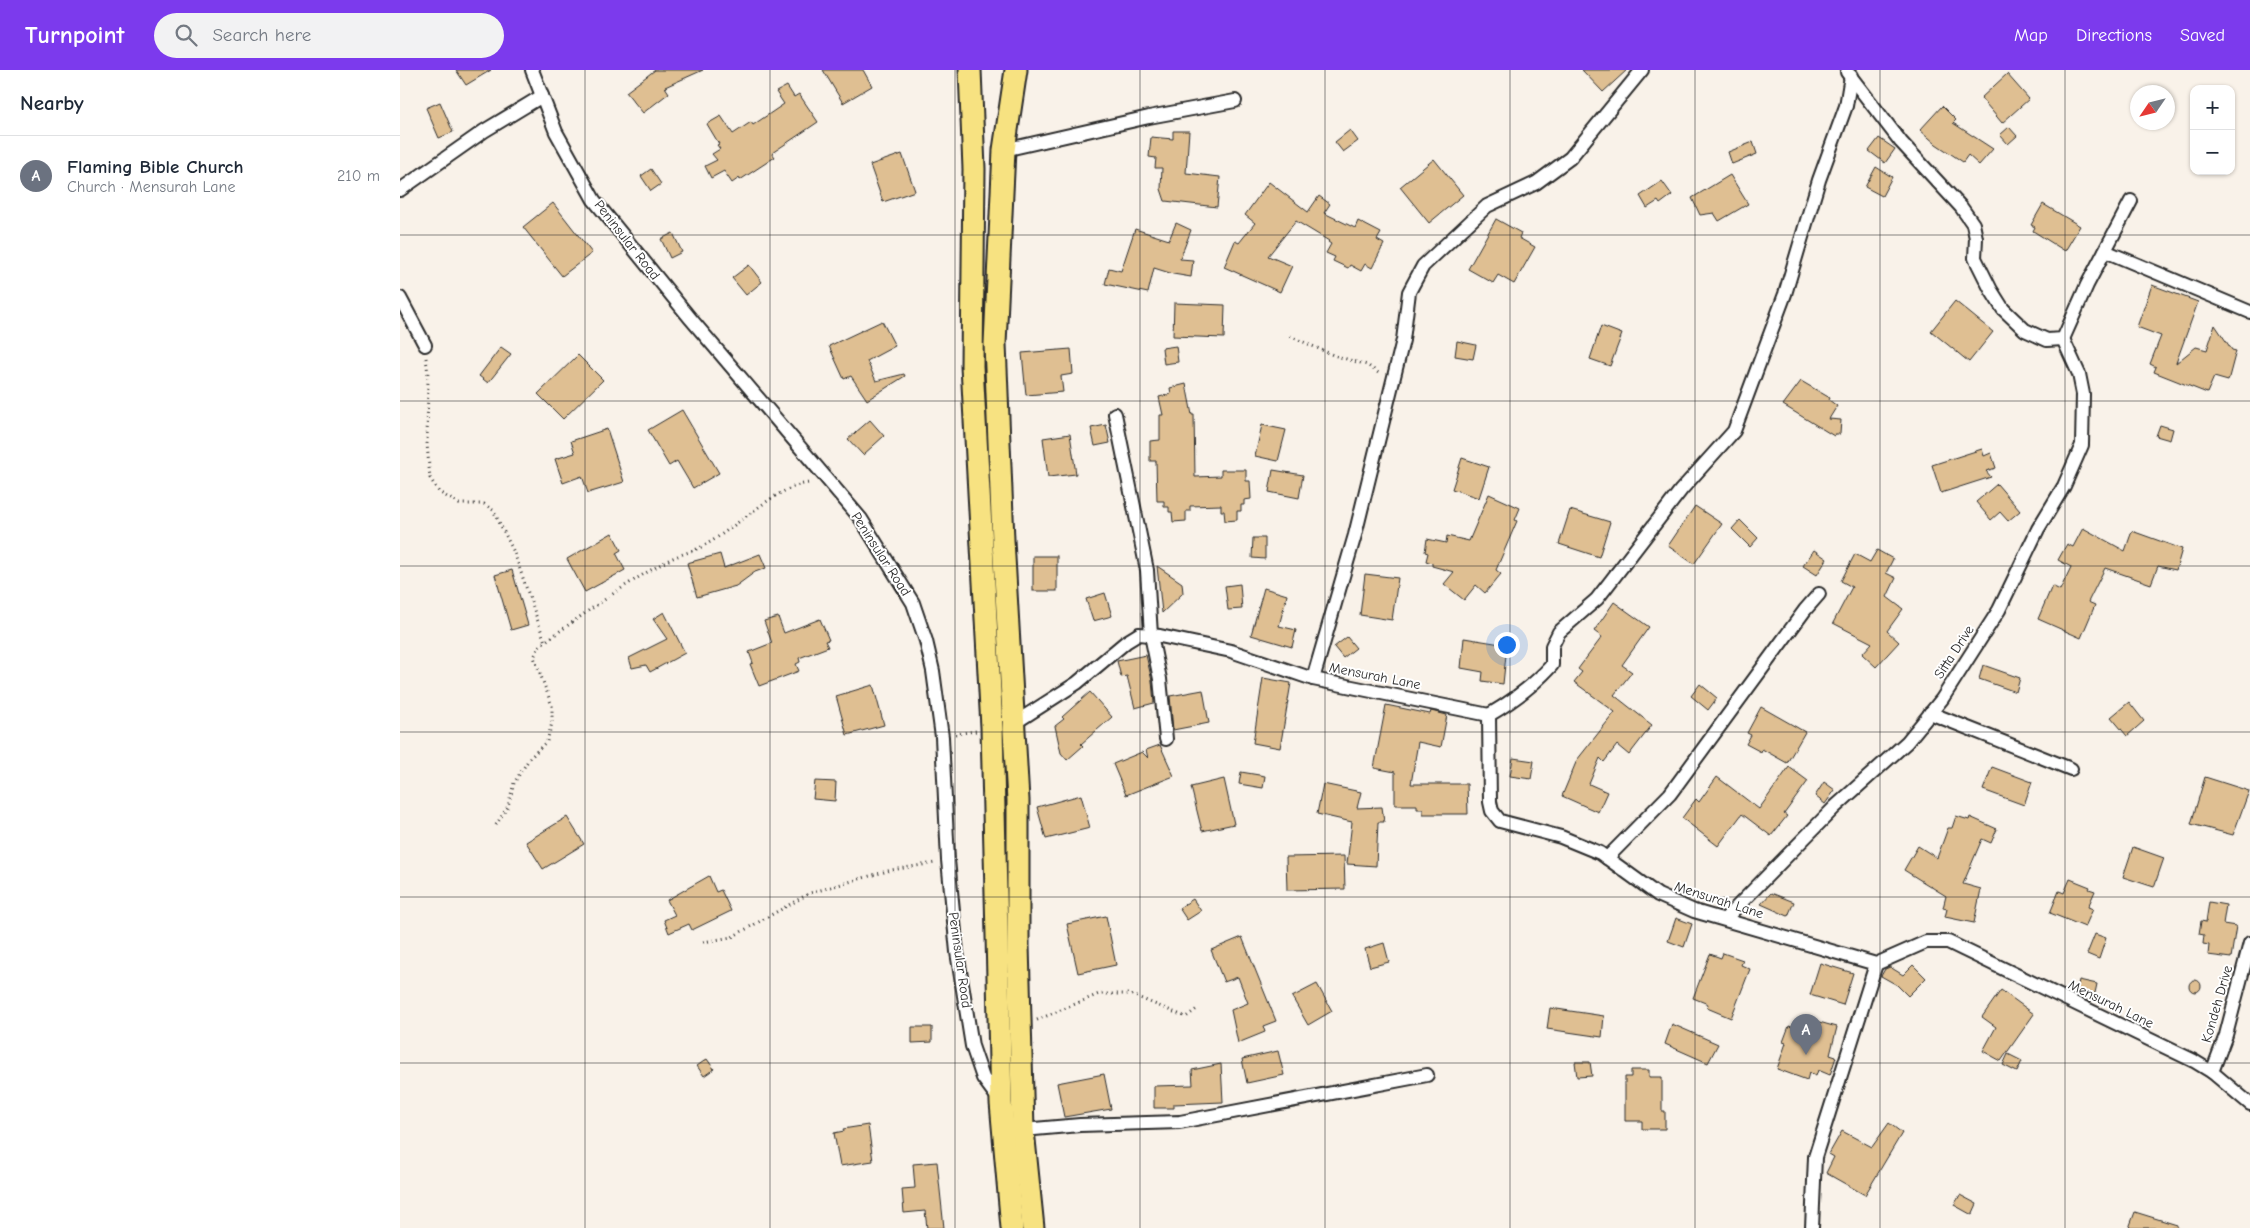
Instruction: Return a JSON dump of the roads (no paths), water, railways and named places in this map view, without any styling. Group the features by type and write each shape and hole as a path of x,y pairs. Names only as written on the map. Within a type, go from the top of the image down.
{"main road":[{"path":"970,70 974,169 972,366 992,728 1001,1103 1012,1228"},
{"path":"1016,70 1004,150 995,344 1018,800 1023,1130 1033,1228"}],"street":[{"name":"Peninsular Road","path":"532,70 556,132 594,200 684,311 861,519 913,603 926,640 933,671 942,737 948,860 957,952 972,1046 983,1078 1001,1103"},
{"path":"1313,679 1356,534 1403,340 1409,292 1423,266 1487,206 1536,183 1570,158 1642,70"},
{"path":"1848,73 1902,142 1974,224 1976,238 1975,258 2003,309 2025,330 2047,340 2063,338 2130,201"},
{"path":"1489,715 1511,702 1533,685 1552,665 1552,646 1559,632 1597,599 1681,490 1734,431 1785,294 1819,180 1846,106 1848,73"},
{"path":"400,190 484,131 542,96"},
{"path":"1004,150 1235,101"},
{"path":"2105,251 2250,312"},
{"path":"400,298 425,345"},
{"name":"Sitta Drive","path":"1725,919 1835,807 1906,742 1942,699 1999,610 2038,529 2064,486 2082,445 2083,394 2079,374 2063,338"},
{"path":"1114,414 1147,570 1151,635 1160,679 1166,739"},
{"path":"1607,858 1670,794 1805,610 1819,594"},
{"name":"Mensurah Lane","path":"1013,724 1077,683 1126,642 1139,634 1231,651 1313,679 1489,715 1490,802 1492,811 1500,821 1561,837 1600,853 1658,895 1694,911 1876,964 1926,942 1948,942 2194,1061 2212,1072 2250,1104"},
{"path":"1930,713 2072,769"},
{"name":"Kondeh Drive","path":"2212,1072 2226,1035 2250,943"},
{"path":"1812,1228 1815,1157 1876,964"},
{"path":"1023,1130 1080,1125 1180,1122 1427,1075"}],"place":[{"name":"Flaming Bible Church","path":"1806,1055"}]}
